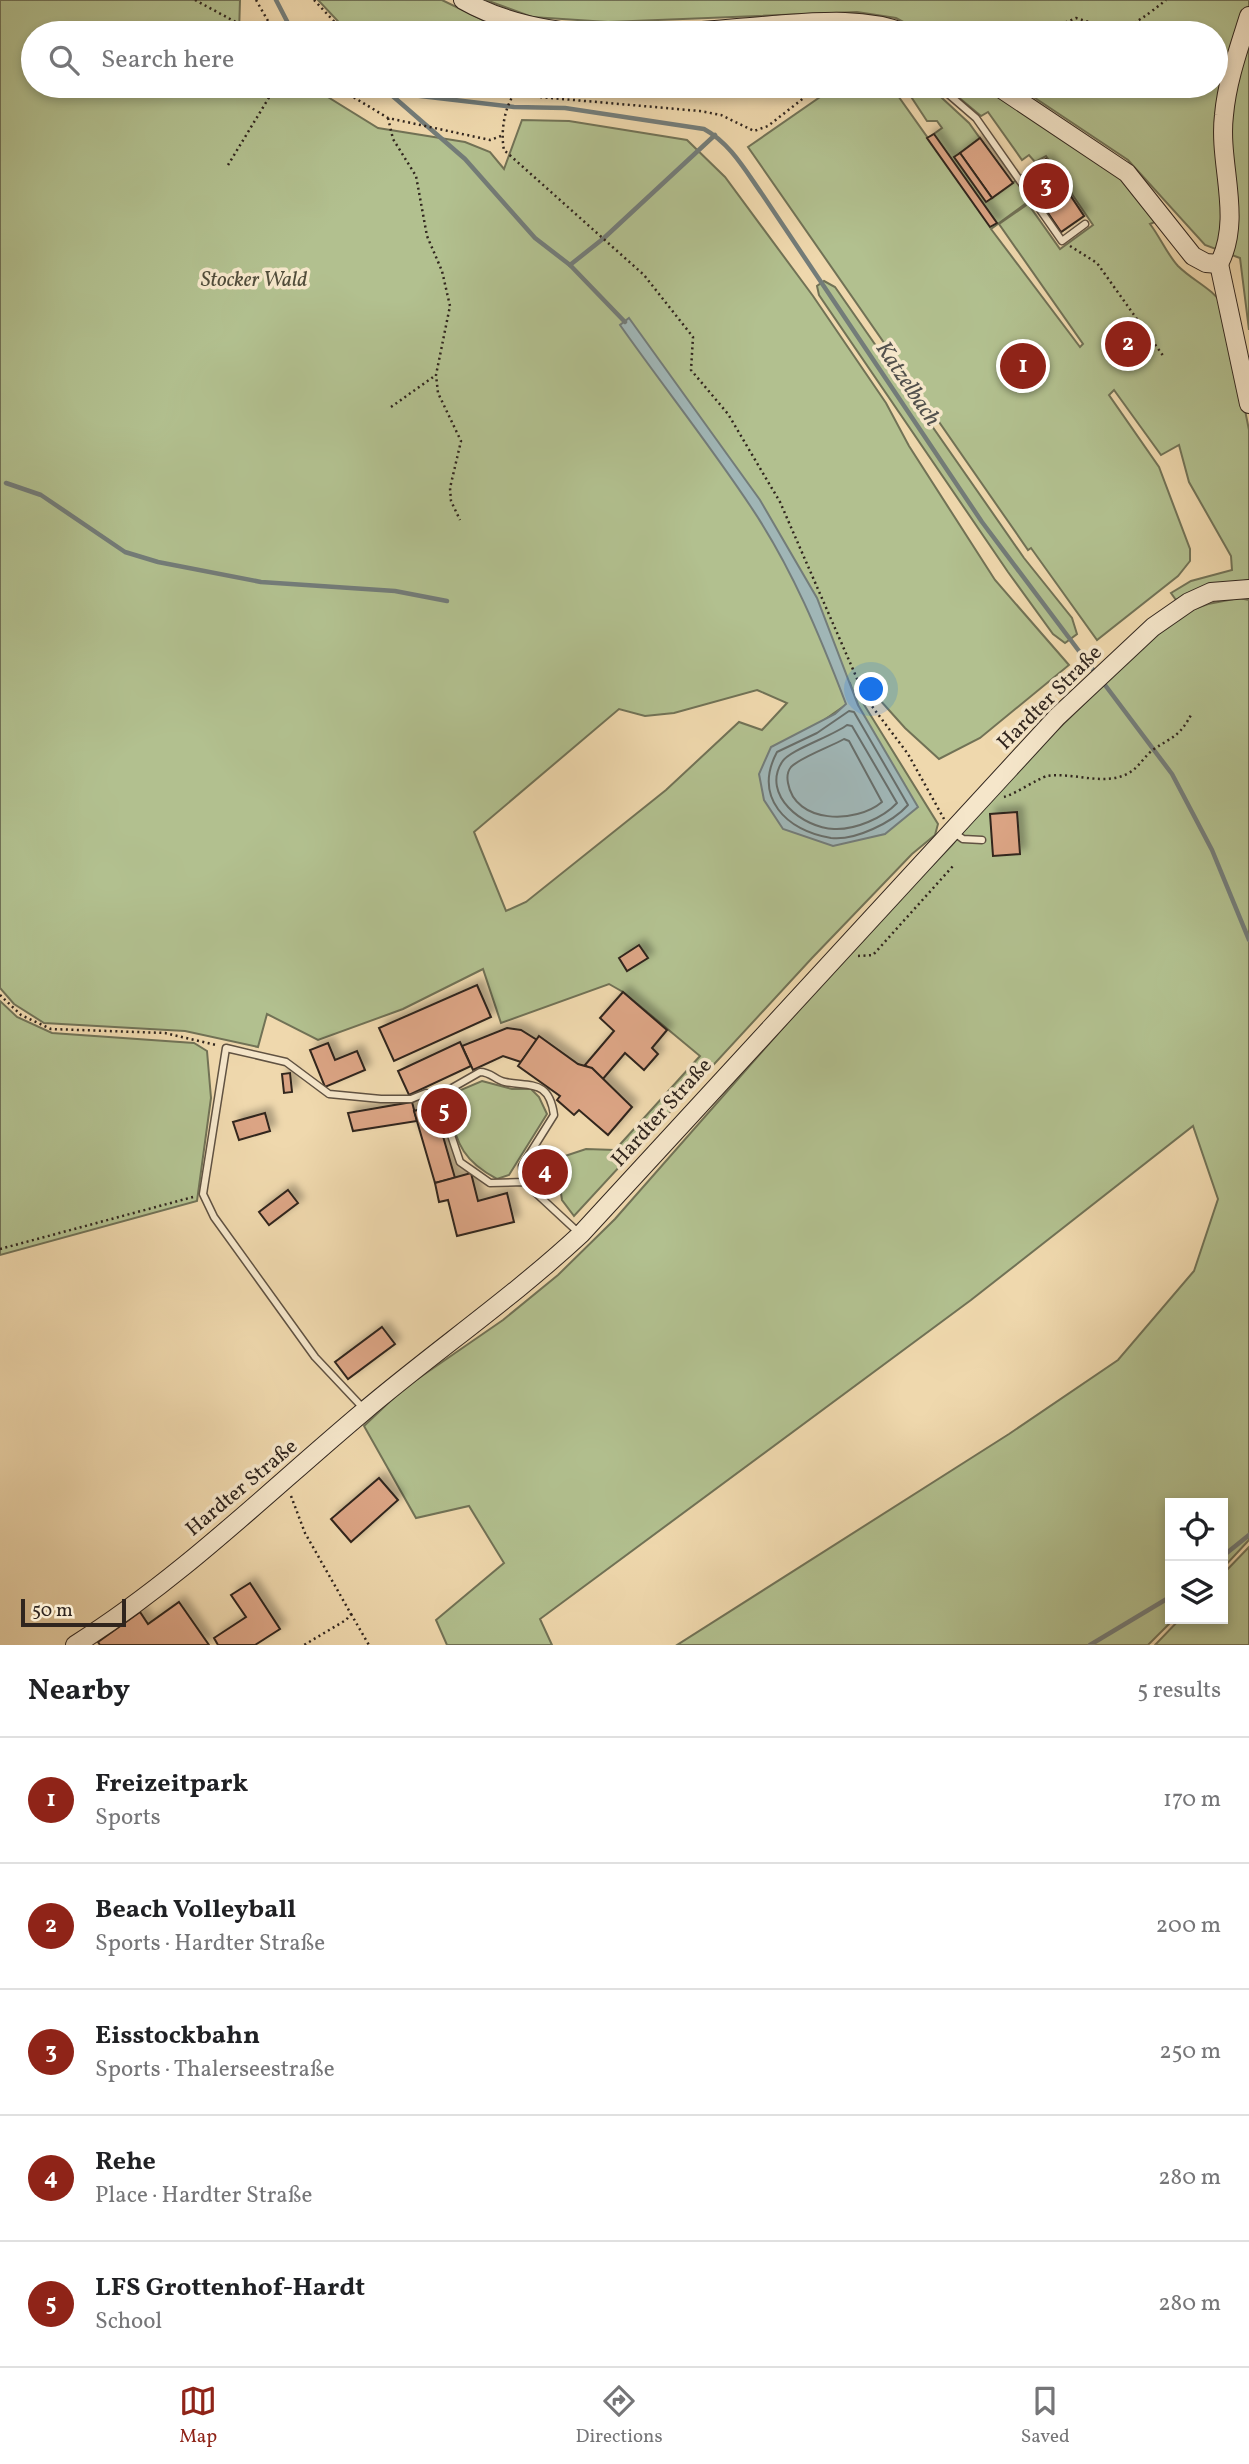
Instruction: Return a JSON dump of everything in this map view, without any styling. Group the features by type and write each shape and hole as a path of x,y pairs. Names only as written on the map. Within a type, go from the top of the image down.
{"street":[{"path":"463,0 509,21"},
{"path":"1228,91 1249,16"},
{"path":"1015,98 1127,173 1193,256 1206,263 1219,264"},
{"path":"1227,98 1223,116 1230,202 1224,254 1219,264 1249,404"},
{"name":"Hardter Straße","path":"75,1645 171,1575 365,1410 537,1275 581,1234 951,831 1088,688 1153,626 1189,602 1211,592 1249,589"}],"lane":[{"path":"953,98 976,118 1062,240 1085,224"},
{"path":"951,831 964,839 982,840"},
{"path":"365,1410 315,1356 215,1217 203,1194 215,1104 226,1048 286,1062 329,1094 381,1100 411,1099 426,1093 438,1096 480,1072 488,1072 506,1083 532,1083 542,1088 554,1115 522,1166 524,1182 581,1234"},
{"path":"438,1096 460,1162 490,1183 524,1182"}],"path":[{"path":"195,0 234,21"},
{"path":"256,0 268,21"},
{"path":"314,0 334,21"},
{"path":"1140,21 1166,0"},
{"path":"1069,21 1076,18 1085,21"},
{"path":"229,165 269,98"},
{"path":"354,98 388,118 490,141 501,136"},
{"path":"511,98 501,136 504,150 645,275 693,337 691,370 728,414 780,502 865,697 908,754 951,831"},
{"path":"547,98 700,111 721,115 754,131 768,126 803,98"},
{"path":"388,118 393,139 416,176 428,236 442,271 450,306 436,375 438,393 461,441 450,488 451,501 460,520"},
{"path":"1062,240 1097,263 1164,357"},
{"path":"391,407 430,376 436,375"},
{"path":"997,804 1044,777 1079,775 1111,779 1125,775 1136,768 1152,750 1177,736 1192,713"},
{"path":"844,946 858,956 873,955 953,866"},
{"path":"0,995 21,1015 51,1030 165,1033 226,1048"},
{"path":"0,1249 203,1194"},
{"path":"284,1480 305,1533 369,1645"},
{"path":"304,1645 346,1620 351,1614"}],"green space":[{"name":"Stocker Wald","path":"0,0 240,0 239,21 21,21 21,98 329,98 378,128 465,142 490,152 504,169 522,120 569,121 687,140 725,177 813,296 886,403 909,446 995,580 1069,665 980,738 939,759 905,728 862,680 863,703 938,824 935,835 912,854 812,958 574,1216 562,1200 556,1159 586,1149 615,1150 700,1056 623,992 609,984 501,1023 483,969 403,1009 318,1040 267,1014 258,1047 185,1031 44,1023 14,1004 0,988","holes":["850,683 858,705 814,727 847,704 840,687","757,690 787,703 762,730 739,722 666,790 526,902 506,911 474,832 619,709 645,716 674,713"]},
{"path":"318,0 442,0 485,21 338,21"},
{"path":"486,0 1249,0 1249,330 1240,258 1205,245 1128,160 1035,98 1228,98 1228,21 902,21 857,12 633,21 532,17"},
{"path":"819,98 900,98 928,138 942,128 937,121 927,121 912,98 942,98 969,123 1012,183 1047,161 1084,216 1061,232 1036,196 991,229 1080,347 1083,344 999,224 1028,204 1060,249 1093,225 1046,156 1035,162 1029,155 1022,160 988,112 981,116 959,98 1000,98 1122,178 1157,221 1150,224 1174,261 1214,294 1224,306 1249,430 1249,580 1204,588 1176,600 1171,593 1191,581 1232,570 1231,556 1189,482 1179,445 1161,455 1114,390 1109,395 1159,467 1190,549 1190,561 1178,576 1097,640 1031,548 1028,550 748,147"},
{"path":"824,281 835,287 1024,558 1072,618 1077,634 1065,643 1053,634 1008,572 819,295 817,286"},
{"path":"1239,598 1249,600 1249,1540 1228,1563 1228,1498 1165,1498 1165,1624 1169,1624 1148,1645 677,1645 1009,1434 1118,1360 1194,1271 1218,1199 1193,1126 971,1300 540,1619 552,1645 447,1645 436,1620 504,1563 469,1506 416,1518 364,1426 403,1389 503,1320 558,1275 615,1219 861,939 952,845 1006,780 1140,649 1183,613 1208,604"},
{"path":"0,1001 17,1017 52,1033 194,1043 207,1051 211,1098 197,1201 0,1255"},
{"path":"482,1081 512,1089 531,1089 539,1097 547,1114 509,1175 497,1179 475,1164 462,1149 447,1105 456,1092"},
{"path":"1249,1547 1249,1645 1155,1645 1175,1624 1228,1624 1228,1569"}],"water":[{"path":"629,318 760,500 817,598 858,705 918,807 885,834 833,846 783,829 764,800 759,774 771,747 835,714 846,704 815,628 766,530 620,325"}],"building":[{"path":"934,134 997,223 990,227 927,138"},
{"path":"980,138 1013,183 992,198 960,153"},
{"path":"960,153 992,198 986,202 954,157"},
{"path":"1046,159 1084,216 1061,232 1022,175"},
{"path":"1017,812 1020,854 993,856 990,814"},
{"path":"639,945 648,958 627,971 619,958"},
{"path":"477,985 491,1017 394,1061 379,1028"},
{"path":"623,992 667,1030 652,1048 658,1054 644,1070 625,1053 602,1080 585,1065 614,1031 600,1018"},
{"path":"507,1028 521,1030 537,1040 521,1062 503,1056 473,1070 462,1046"},
{"path":"539,1036 578,1064 592,1068 632,1107 608,1135 579,1110 574,1115 557,1100 560,1096 518,1066"},
{"path":"460,1042 471,1066 409,1095 398,1071"},
{"path":"328,1043 335,1060 357,1051 365,1070 325,1087 310,1050"},
{"path":"290,1073 292,1092 284,1093 282,1074"},
{"path":"412,1102 417,1121 353,1131 348,1113"},
{"path":"434,1105 455,1178 435,1183 414,1111"},
{"path":"265,1113 270,1131 239,1140 233,1122"},
{"path":"471,1173 478,1201 507,1193 514,1222 457,1236 448,1200 439,1202 435,1183"},
{"path":"288,1190 298,1203 269,1225 259,1212"},
{"path":"382,1327 395,1344 348,1379 335,1362"},
{"path":"379,1478 398,1500 351,1542 331,1519"},
{"path":"250,1583 280,1629 255,1645 218,1645 214,1638 246,1617 231,1595"},
{"path":"179,1602 209,1645 100,1645 98,1642 140,1612 148,1624"}],"waterway":[{"name":"Katzelbach","path":"276,0 287,21"},
{"path":"395,98 465,159 535,238 570,265 625,322"},
{"name":"Katzelbach","path":"438,98 514,107 565,108 704,129 722,142 762,194 982,522 1097,675"},
{"path":"570,265 604,238 715,135"},
{"path":"6,483 41,495 125,552 158,562 261,582 395,591 447,601"},
{"name":"Katzelbach","path":"1102,681 1172,774 1212,850 1249,940"},
{"name":"Katzelbach","path":"1228,1552 1249,1535"},
{"name":"Katzelbach","path":"1090,1645 1165,1600"}],"place":[{"name":"Eisstockbahn","path":"1046,186"},
{"name":"Beach Volleyball","path":"1128,344"},
{"name":"Freizeitpark","path":"1023,366"},
{"name":"LFS Grottenhof-Hardt","path":"444,1111"},
{"name":"Rehe","path":"545,1172"}]}
